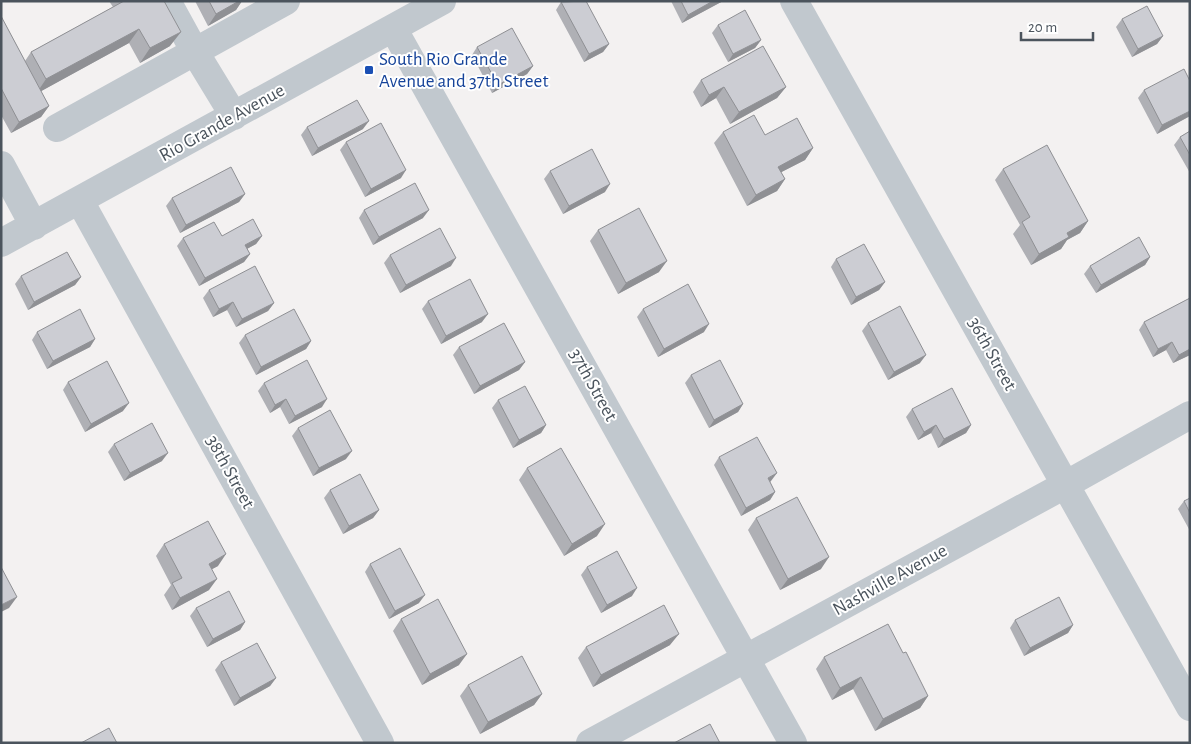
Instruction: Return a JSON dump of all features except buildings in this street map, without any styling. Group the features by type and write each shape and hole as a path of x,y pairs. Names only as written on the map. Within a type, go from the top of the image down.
{"street":[{"path":"167,1 234,116"},
{"path":"57,128 286,1"},
{"name":"Rio Grande Avenue","path":"1,244 442,1"},
{"name":"36th Street","path":"794,1 1190,707"},
{"name":"37th Street","path":"393,28 793,743"},
{"path":"3,172 34,226"},
{"name":"38th Street","path":"80,201 380,743"},
{"name":"Nashville Avenue","path":"590,743 1066,485 1190,415"}],"place":[{"name":"South Rio Grande Avenue and 37th Street","path":"369,70"}]}
